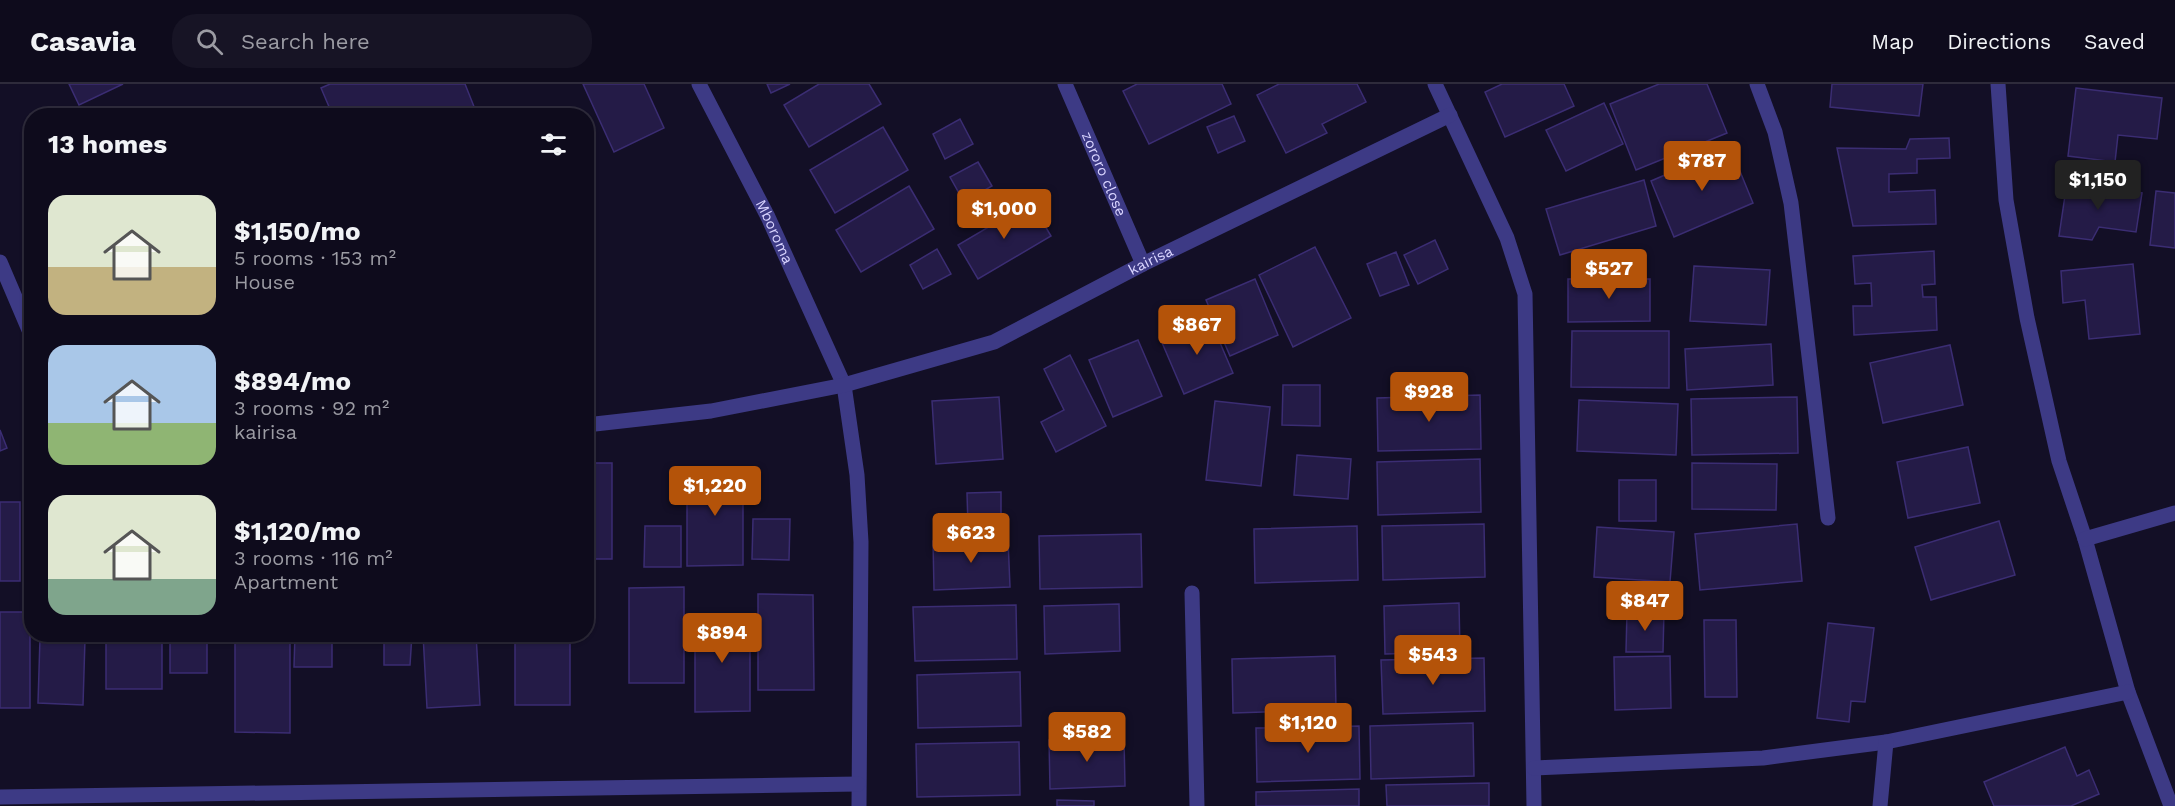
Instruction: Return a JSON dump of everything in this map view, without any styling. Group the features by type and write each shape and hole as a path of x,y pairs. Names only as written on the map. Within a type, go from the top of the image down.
{"street":[{"name":"Mboroma","path":"699,84 768,217 844,385 857,475 861,542 859,806"},
{"name":"zororo close","path":"1065,84 1143,264"},
{"path":"1435,84 1508,238 1525,294 1534,806"},
{"path":"1757,84 1775,132 1791,202 1828,518"},
{"path":"1998,84 2006,200 2027,318 2059,461 2085,539 2128,692 2171,806"},
{"name":"kairisa","path":"594,424 711,411 844,385 994,342 1143,264 1450,115"},
{"path":"0,262 24,318"},
{"path":"2085,539 2175,513"},
{"path":"1192,593 1197,806"},
{"path":"1534,768 1762,758 1886,742 2128,692"},
{"path":"1880,806 1886,742"},
{"path":"0,797 139,800 858,784"}],"building":[{"path":"69,84 123,84 79,105"},
{"path":"330,84 465,84 475,108 330,108 321,88"},
{"path":"583,84 644,84 664,128 614,152"},
{"path":"767,84 790,84 771,93"},
{"path":"819,84 869,84 881,104 809,147 784,105"},
{"path":"1137,84 1222,84 1231,104 1149,144 1123,91"},
{"path":"1279,84 1357,84 1366,102 1322,124 1327,133 1286,153 1257,95"},
{"path":"1502,84 1564,84 1574,106 1505,137 1485,92"},
{"path":"1659,84 1707,84 1727,133 1636,170 1610,104"},
{"path":"1832,84 1923,84 1919,116 1830,107"},
{"path":"2076,88 2162,98 2157,139 2118,135 2115,162 2068,156"},
{"path":"1604,103 1623,144 1566,171 1546,130"},
{"path":"1234,116 1245,141 1218,153 1207,127"},
{"path":"960,119 973,144 945,159 933,134"},
{"path":"883,127 908,170 835,213 810,170"},
{"path":"1949,138 1950,158 1917,159 1917,173 1889,174 1889,192 1935,190 1936,224 1853,226 1837,148 1906,149 1910,139"},
{"path":"1730,147 1753,203 1674,237 1651,181"},
{"path":"978,162 992,186 964,202 950,177"},
{"path":"1644,180 1656,226 1560,255 1546,209"},
{"path":"2067,182 2142,193 2136,232 2099,227 2092,240 2059,236"},
{"path":"909,186 934,229 861,272 836,230"},
{"path":"2156,191 2175,193 2175,248 2150,245"},
{"path":"1031,202 1051,236 978,279 958,245"},
{"path":"1435,240 1448,269 1418,284 1404,255"},
{"path":"1315,247 1351,318 1293,347 1259,275"},
{"path":"937,249 951,274 923,289 910,265"},
{"path":"1934,251 1935,284 1922,285 1923,297 1936,297 1937,330 1854,335 1853,306 1872,306 1871,283 1855,284 1853,256"},
{"path":"1396,252 1409,285 1380,296 1367,264"},
{"path":"2133,264 2140,334 2089,339 2085,300 2063,303 2061,271"},
{"path":"1694,266 1770,270 1766,325 1690,321"},
{"path":"1255,279 1278,335 1230,356 1206,300"},
{"path":"1568,279 1650,279 1650,321 1568,322"},
{"path":"1209,317 1233,373 1184,394 1160,338"},
{"path":"1572,331 1669,331 1669,388 1571,387"},
{"path":"1138,340 1162,396 1113,417 1089,360"},
{"path":"1771,344 1773,385 1687,390 1685,349"},
{"path":"1950,345 1963,405 1883,423 1870,363"},
{"path":"1070,355 1106,426 1056,452 1041,422 1064,410 1044,369"},
{"path":"1283,385 1320,385 1320,426 1282,425"},
{"path":"1480,395 1481,449 1378,451 1377,398"},
{"path":"999,397 1003,459 936,464 932,401"},
{"path":"1797,397 1798,453 1692,455 1691,399"},
{"path":"1579,400 1678,404 1676,455 1577,451"},
{"path":"1215,401 1270,407 1261,486 1206,480"},
{"path":"0,430 7,448 0,451"},
{"path":"1968,447 1980,503 1908,518 1897,462"},
{"path":"1297,455 1351,459 1348,499 1294,495"},
{"path":"1480,459 1481,512 1378,515 1377,462"},
{"path":"594,463 612,463 612,559 594,559"},
{"path":"1692,463 1777,464 1776,510 1692,509"},
{"path":"743,469 743,565 687,566 687,470"},
{"path":"1619,480 1656,480 1656,521 1619,521"},
{"path":"1001,492 1001,525 968,526 967,493"},
{"path":"0,502 20,502 20,581 0,581"},
{"path":"753,519 790,519 789,560 752,559"},
{"path":"1999,521 2015,575 1931,600 1915,547"},
{"path":"1484,524 1485,577 1383,580 1382,526"},
{"path":"1797,524 1802,581 1700,590 1695,534"},
{"path":"645,526 681,526 681,567 644,567"},
{"path":"1357,526 1358,580 1255,583 1254,529"},
{"path":"1597,527 1674,532 1670,582 1594,577"},
{"path":"1141,534 1142,587 1040,589 1039,536"},
{"path":"1008,539 1010,587 934,590 933,541"},
{"path":"684,587 684,683 629,683 629,588"},
{"path":"758,594 813,595 814,690 758,690"},
{"path":"1459,603 1460,652 1385,654 1384,606"},
{"path":"1119,604 1120,651 1045,654 1044,606"},
{"path":"1016,605 1017,659 915,661 913,607"},
{"path":"1627,611 1664,611 1663,652 1626,652"},
{"path":"0,612 24,612 24,642 30,642 30,708 0,708"},
{"path":"695,616 750,616 750,711 695,712"},
{"path":"1704,620 1736,620 1737,697 1705,697"},
{"path":"1828,623 1874,628 1865,702 1851,701 1849,722 1817,718"},
{"path":"40,642 85,642 83,705 38,703"},
{"path":"106,642 162,642 162,689 106,689"},
{"path":"170,642 207,642 207,673 170,673"},
{"path":"235,642 290,642 290,733 235,732"},
{"path":"295,642 332,642 332,667 294,667"},
{"path":"384,642 411,642 410,665 384,665"},
{"path":"423,642 476,642 480,705 427,708"},
{"path":"515,642 570,642 570,705 515,705"},
{"path":"1335,656 1336,710 1233,713 1232,659"},
{"path":"1670,656 1671,708 1615,710 1614,657"},
{"path":"1484,658 1485,711 1383,714 1381,660"},
{"path":"1020,672 1021,726 918,728 917,675"},
{"path":"1473,723 1474,776 1371,779 1370,726"},
{"path":"1359,726 1360,779 1257,782 1256,728"},
{"path":"1124,738 1125,786 1050,789 1049,740"},
{"path":"1019,742 1020,795 917,797 916,744"},
{"path":"2065,747 2077,776 2089,770 2099,794 2071,806 1994,806 1984,782"},
{"path":"1489,783 1489,806 1387,806 1386,785"},
{"path":"1359,789 1359,806 1256,806 1256,792"},
{"path":"1057,800 1094,801 1094,806 1057,806"}]}
